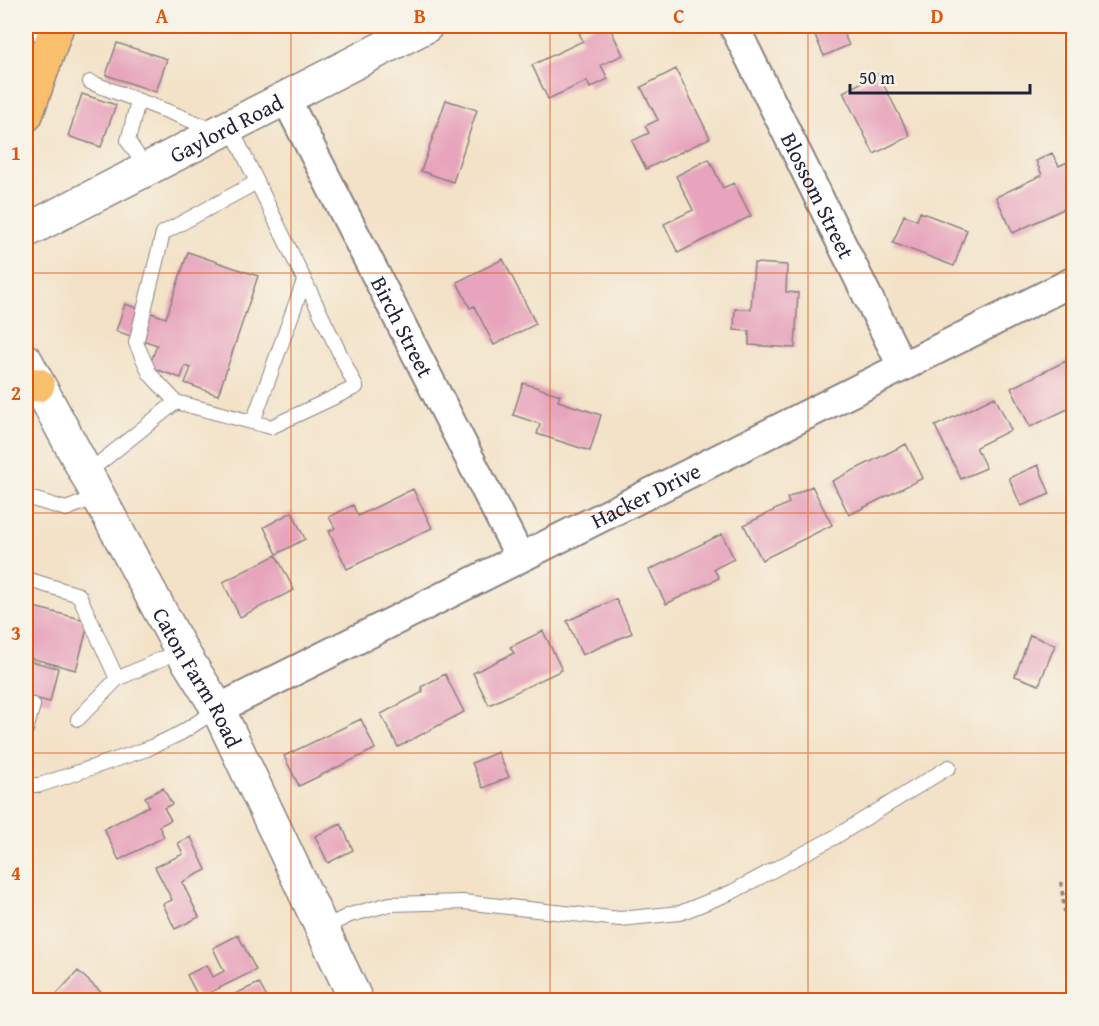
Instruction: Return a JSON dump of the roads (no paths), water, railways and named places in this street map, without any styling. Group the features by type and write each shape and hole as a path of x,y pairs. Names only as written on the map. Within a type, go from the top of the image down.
{"main road":[{"path":"26,113 45,31"}],"street":[{"name":"Blossom Street","path":"734,26 902,366"},
{"name":"Gaylord Road","path":"26,231 285,97 409,29"},
{"name":"Birch Street","path":"285,97 520,557"},
{"name":"Hacker Drive","path":"218,709 1074,281"},
{"name":"Caton Farm Road","path":"30,376 93,484 181,650 218,709 356,1000"}],"lane":[{"path":"90,82 138,101 223,129 256,182 356,387 271,427 176,402 150,374 136,344 163,233 256,182"},
{"path":"138,101 128,141 146,168"},
{"path":"253,422 304,281"},
{"path":"26,497 66,509 176,402"},
{"path":"26,579 79,595 117,679"},
{"path":"78,719 117,679 181,650"},
{"path":"26,730 33,705"},
{"path":"26,785 40,785 147,749 181,733 218,709"},
{"path":"321,929 350,915 390,904 463,902 620,919 680,913 732,892 824,843 949,767"}]}
